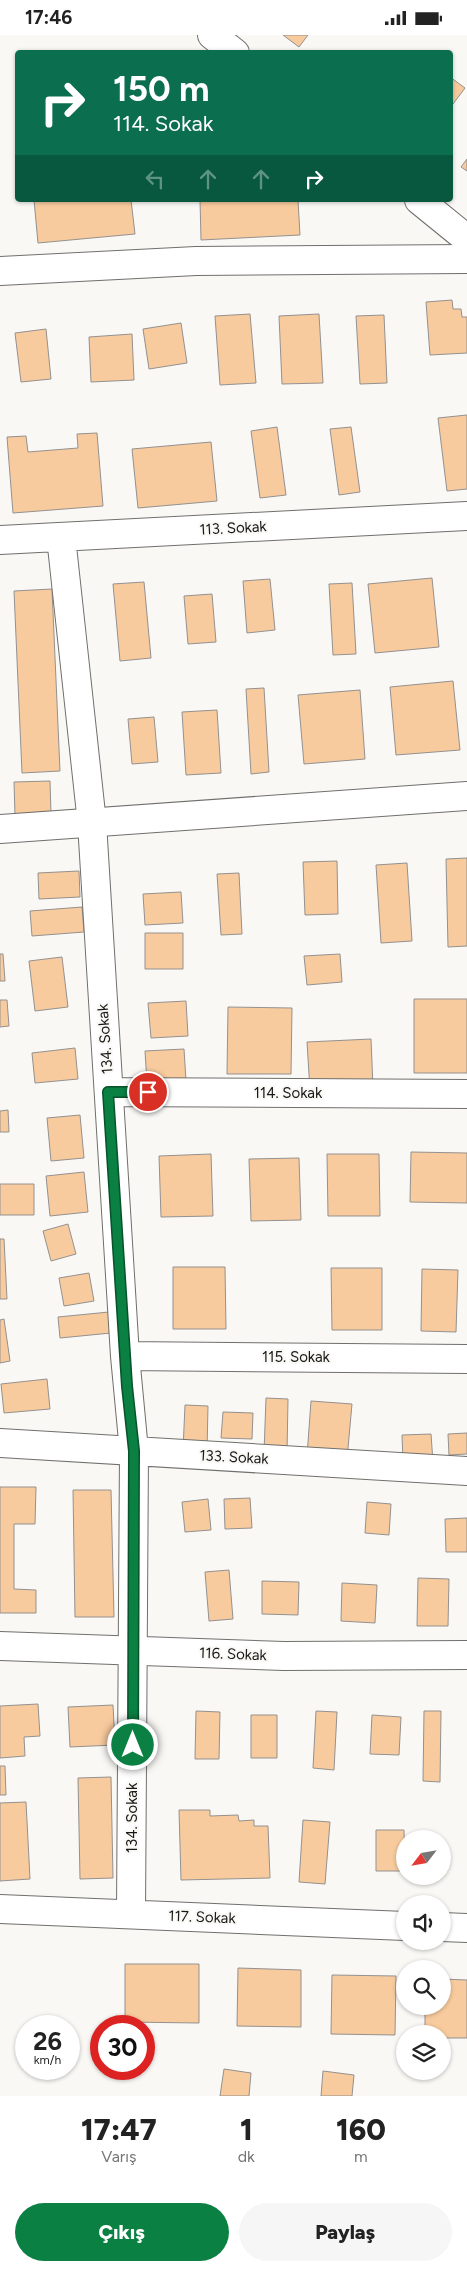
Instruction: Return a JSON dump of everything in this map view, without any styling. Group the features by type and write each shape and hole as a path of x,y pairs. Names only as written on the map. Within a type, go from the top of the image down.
{"street":[{"path":"212,35 231,50"},
{"path":"421,202 467,239"},
{"path":"0,271 196,261 467,259"},
{"name":"113. Sokak","path":"0,540 467,516"},
{"name":"134. Sokak","path":"61,537 92,823 125,1356 134,1451 131,1914"},
{"path":"0,829 467,795"},
{"name":"114. Sokak","path":"108,1092 467,1094"},
{"name":"115. Sokak","path":"125,1356 467,1359"},
{"name":"133. Sokak","path":"0,1443 467,1471"},
{"name":"116. Sokak","path":"0,1645 284,1656 467,1655"},
{"name":"117. Sokak","path":"0,1909 396,1925"},
{"path":"451,1927 467,1928"}],"building":[{"path":"283,35 308,35 299,47"},
{"path":"453,79 465,88 453,104"},
{"path":"467,159 467,171 461,167"},
{"path":"34,202 131,202 135,234 38,243"},
{"path":"200,202 298,202 300,235 201,240"},
{"path":"452,300 453,309 461,309 462,317 467,317 467,353 430,355 426,302"},
{"path":"250,314 256,383 220,385 215,316"},
{"path":"319,314 323,383 282,384 279,316"},
{"path":"384,315 387,383 360,384 356,316"},
{"path":"181,323 187,363 149,369 143,329"},
{"path":"46,329 51,379 21,382 15,333"},
{"path":"132,334 134,380 91,382 89,337"},
{"path":"467,415 467,489 447,491 438,418"},
{"path":"277,427 286,495 260,498 251,431"},
{"path":"351,427 360,492 339,495 330,429"},
{"path":"97,433 103,506 13,513 7,437 26,436 28,452 78,448 77,434"},
{"path":"211,442 217,501 138,508 132,449"},
{"path":"432,578 439,647 375,653 368,584"},
{"path":"270,579 275,630 247,633 243,581"},
{"path":"144,582 151,658 120,661 113,584"},
{"path":"352,583 356,654 333,655 329,584"},
{"path":"52,589 60,771 22,773 14,591"},
{"path":"212,594 216,642 188,644 184,596"},
{"path":"453,681 460,750 396,755 390,687"},
{"path":"264,688 269,772 251,774 246,689"},
{"path":"360,690 365,759 304,764 298,695"},
{"path":"217,710 221,773 186,775 182,712"},
{"path":"154,717 158,762 132,764 128,719"},
{"path":"50,781 51,814 15,815 14,782"},
{"path":"467,858 467,946 448,947 446,859"},
{"path":"337,861 338,914 305,915 303,862"},
{"path":"407,863 412,941 381,943 376,865"},
{"path":"79,871 80,897 39,899 38,873"},
{"path":"239,873 242,934 221,935 217,874"},
{"path":"181,892 183,923 145,925 143,894"},
{"path":"82,907 84,932 32,936 30,911"},
{"path":"145,933 183,933 183,969 145,969"},
{"path":"0,954 3,954 5,981 0,981"},
{"path":"340,954 342,982 307,985 304,956"},
{"path":"62,957 68,1007 35,1011 29,961"},
{"path":"414,999 467,999 467,1073 414,1073"},
{"path":"0,1000 7,1000 9,1026 0,1027"},
{"path":"186,1001 188,1036 151,1038 148,1003"},
{"path":"228,1007 292,1008 291,1074 227,1074"},
{"path":"371,1039 373,1088 310,1090 307,1042"},
{"path":"75,1048 78,1079 35,1083 32,1053"},
{"path":"184,1049 186,1081 147,1083 145,1051"},
{"path":"8,1110 9,1132 0,1132 0,1111"},
{"path":"80,1115 84,1158 51,1161 47,1118"},
{"path":"411,1152 467,1153 467,1203 410,1202"},
{"path":"211,1154 213,1216 161,1217 159,1156"},
{"path":"327,1154 379,1154 380,1216 328,1216"},
{"path":"299,1158 301,1220 251,1221 249,1159"},
{"path":"84,1172 88,1212 50,1216 46,1176"},
{"path":"0,1184 34,1184 34,1215 0,1215"},
{"path":"68,1224 76,1254 51,1261 43,1231"},
{"path":"0,1239 4,1239 7,1299 0,1299"},
{"path":"173,1267 225,1267 226,1329 173,1329"},
{"path":"331,1268 382,1268 382,1330 332,1330"},
{"path":"422,1269 458,1270 456,1332 421,1331"},
{"path":"89,1273 94,1301 64,1306 59,1278"},
{"path":"109,1312 111,1333 60,1338 58,1317"},
{"path":"4,1319 10,1361 0,1363 0,1320"},
{"path":"47,1379 50,1409 4,1413 1,1384"},
{"path":"266,1398 288,1399 287,1453 264,1453"},
{"path":"311,1401 352,1404 347,1459 307,1456"},
{"path":"185,1405 208,1406 207,1451 183,1450"},
{"path":"223,1412 253,1413 252,1439 221,1438"},
{"path":"467,1433 467,1454 449,1455 448,1434"},
{"path":"431,1434 433,1462 403,1463 402,1435"},
{"path":"0,1487 36,1487 35,1524 14,1524 14,1589 36,1590 36,1613 0,1613"},
{"path":"73,1490 111,1490 114,1617 75,1617"},
{"path":"250,1498 252,1528 225,1529 224,1499"},
{"path":"208,1499 211,1530 185,1532 182,1502"},
{"path":"367,1502 391,1504 389,1535 365,1533"},
{"path":"467,1518 467,1552 446,1552 445,1519"},
{"path":"229,1570 233,1619 209,1621 205,1572"},
{"path":"418,1578 449,1579 448,1626 417,1626"},
{"path":"262,1581 299,1582 298,1615 262,1614"},
{"path":"342,1583 377,1585 375,1623 341,1621"},
{"path":"38,1704 40,1736 24,1737 25,1756 0,1758 0,1706"},
{"path":"113,1705 115,1745 70,1747 68,1707"},
{"path":"196,1711 220,1712 219,1759 195,1759"},
{"path":"316,1711 337,1712 334,1770 313,1768"},
{"path":"424,1711 441,1711 440,1782 423,1781"},
{"path":"251,1715 277,1715 277,1758 251,1758"},
{"path":"372,1715 401,1717 399,1755 370,1754"},
{"path":"0,1766 5,1766 6,1795 0,1795"},
{"path":"111,1777 113,1878 80,1879 78,1778"},
{"path":"26,1802 30,1879 0,1881 0,1803"},
{"path":"179,1810 210,1810 210,1816 238,1815 239,1821 254,1820 254,1826 268,1826 270,1878 181,1880"},
{"path":"303,1820 330,1822 325,1884 299,1882"},
{"path":"376,1830 396,1830 396,1871 376,1871"},
{"path":"125,1964 199,1964 199,2023 155,2022 155,2015 125,2015"},
{"path":"238,1968 301,1970 301,2027 237,2026"},
{"path":"332,1975 396,1976 395,2035 331,2034"},
{"path":"451,1979 467,1980 467,2038 451,2038 451,2025 425,2025 425,2015 451,2015"},
{"path":"224,2069 251,2073 249,2096 220,2096"},
{"path":"323,2071 354,2075 352,2096 321,2096"}],"route":[{"path":"133,1745 134,1451 127,1386 108,1092 148,1092"}]}
